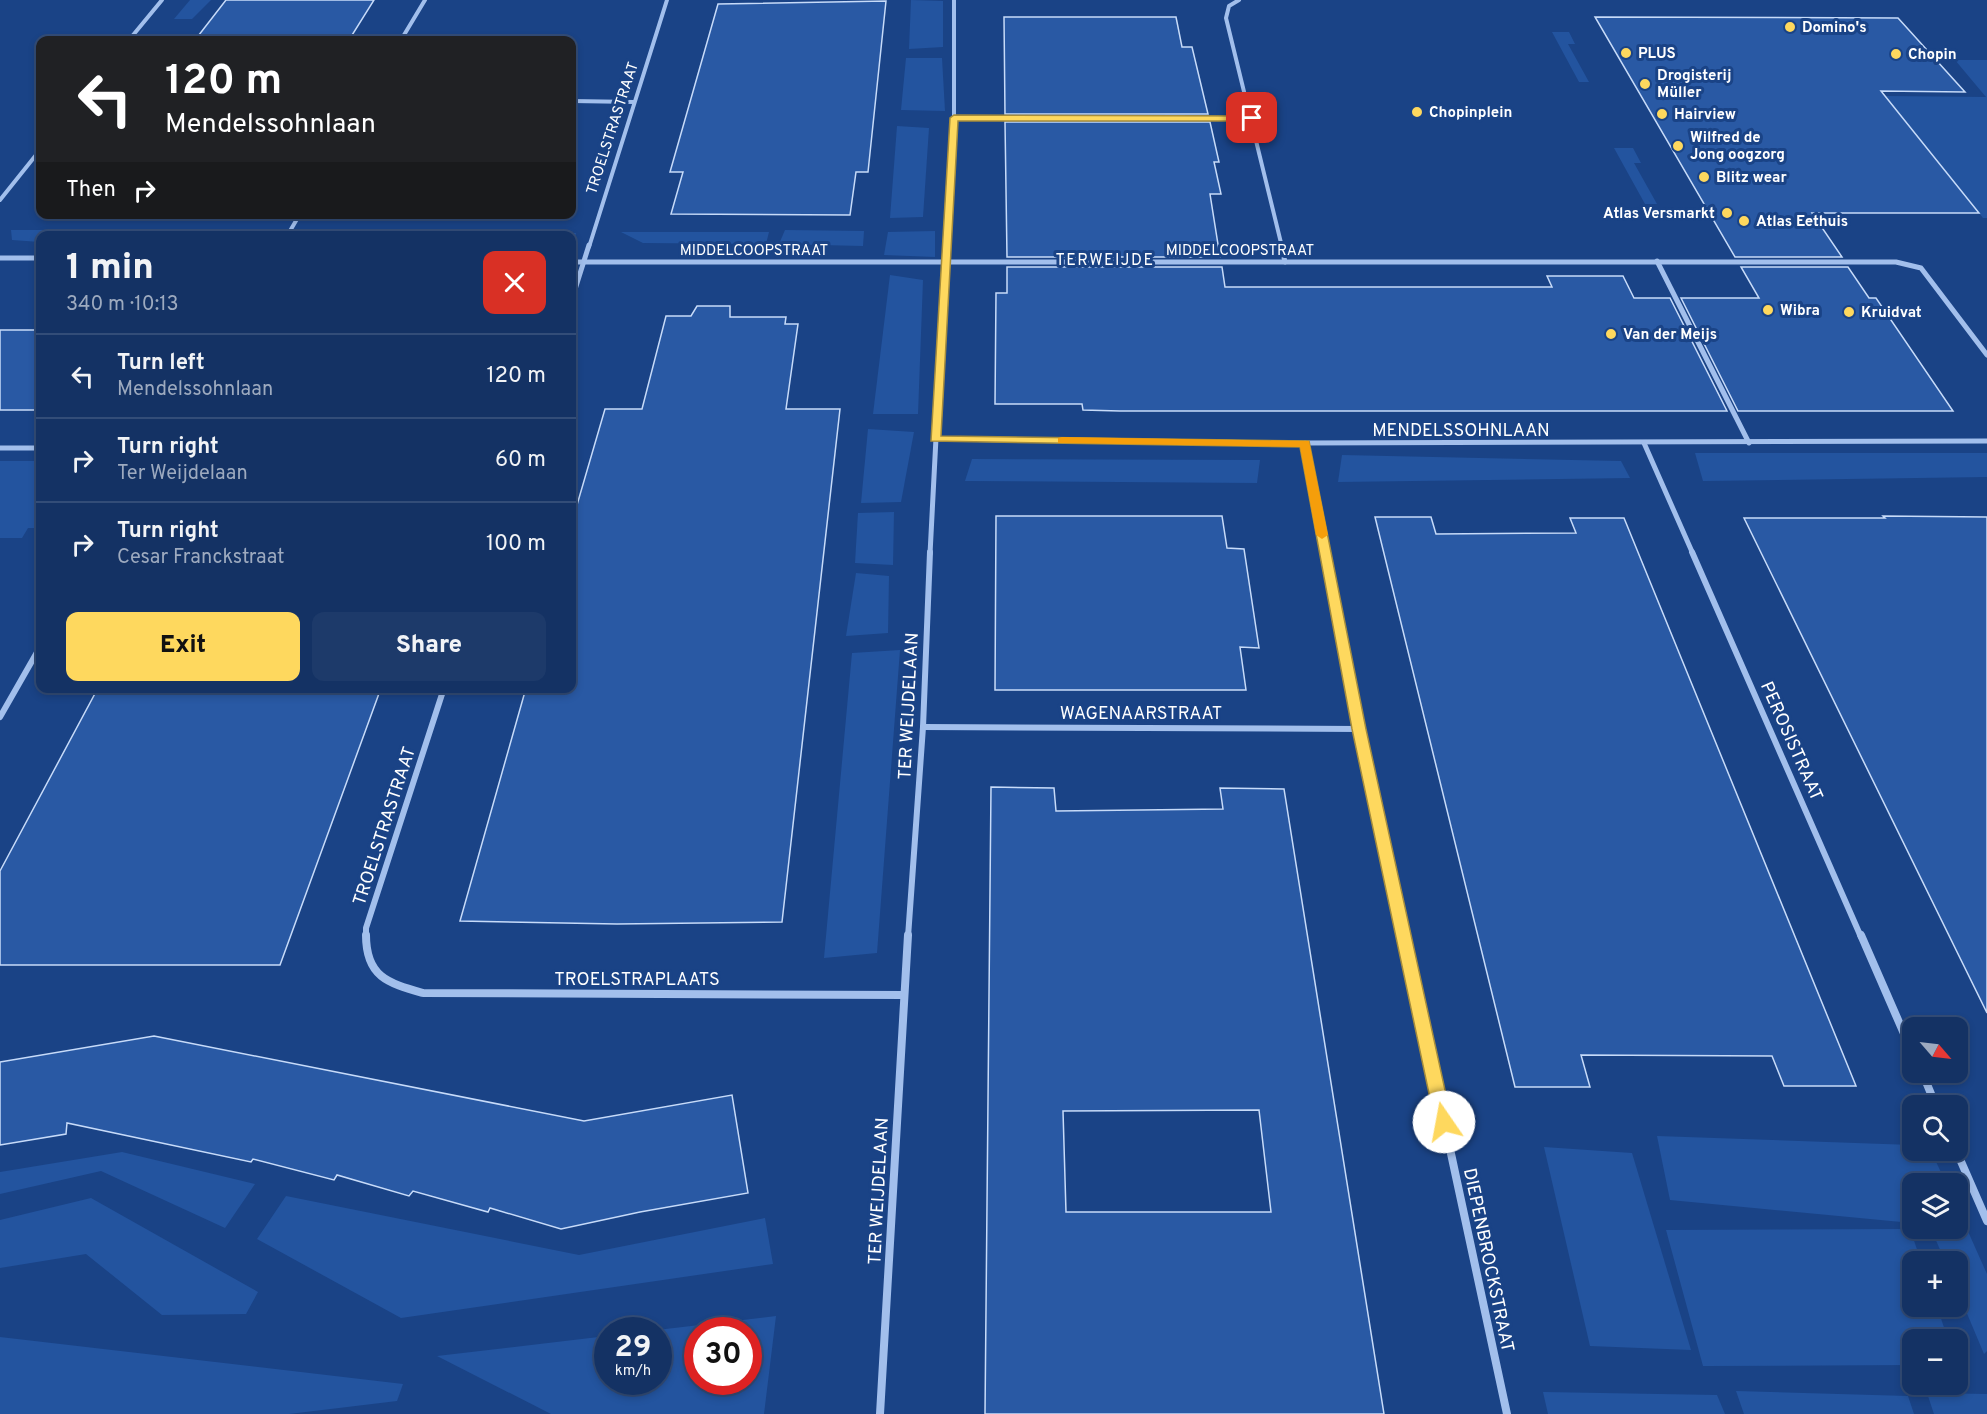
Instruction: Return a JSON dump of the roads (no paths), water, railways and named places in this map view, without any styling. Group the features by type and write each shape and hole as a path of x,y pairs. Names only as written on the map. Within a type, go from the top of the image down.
{"street":[{"path":"132,36 162,0"},
{"path":"402,36 425,0"},
{"name":"TROELSTRASTRAAT","path":"576,287 667,0"},
{"name":"TER WEIJDELAAN","path":"880,1414 904,995 923,727 935,439 954,118 954,0"},
{"path":"1239,0 1230,4 1226,10 1226,18 1252,118 1284,262"},
{"path":"576,101 634,102"},
{"path":"954,118 1252,118"},
{"path":"0,200 36,155"},
{"path":"0,258 36,258"},
{"path":"1749,442 1656,261 1896,262 1921,268 1987,356"},
{"name":"MIDDELCOOPSTRAAT","path":"576,262 1656,261"},
{"name":"MENDELSSOHNLAAN","path":"935,439 1305,443 1987,441"},
{"name":"DIEPENBROCKSTRAAT","path":"1305,443 1359,729 1507,1414"},
{"name":"PEROSISTRAAT","path":"1644,443 1902,1029"},
{"path":"0,448 36,448"},
{"path":"0,717 36,654"},
{"name":"TROELSTRASTRAAT","path":"375,973 365,952 366,928 442,693"},
{"name":"WAGENAARSTRAAT","path":"923,727 1359,729"},
{"name":"TROELSTRAPLAATS","path":"375,973 398,987 423,993 904,995"},
{"path":"1961,1161 1987,1221"}],"place":[{"name":"Domino's","path":"1790,27"},
{"name":"PLUS","path":"1626,53"},
{"name":"Chopin","path":"1896,54"},
{"name":"Drogisterij Müller","path":"1645,84"},
{"name":"Chopinplein","path":"1417,112"},
{"name":"Hairview","path":"1662,114"},
{"name":"Wilfred de Jong oogzorg","path":"1678,146"},
{"name":"Blitz wear","path":"1704,177"},
{"name":"Atlas Versmarkt","path":"1727,213"},
{"name":"Atlas Eethuis","path":"1744,221"},
{"name":"Wibra","path":"1768,310"},
{"name":"Kruidvat","path":"1849,312"},
{"name":"Van der Meijs","path":"1611,334"}],"district":[{"name":"TERWEIJDE","path":"1105,259"}]}
